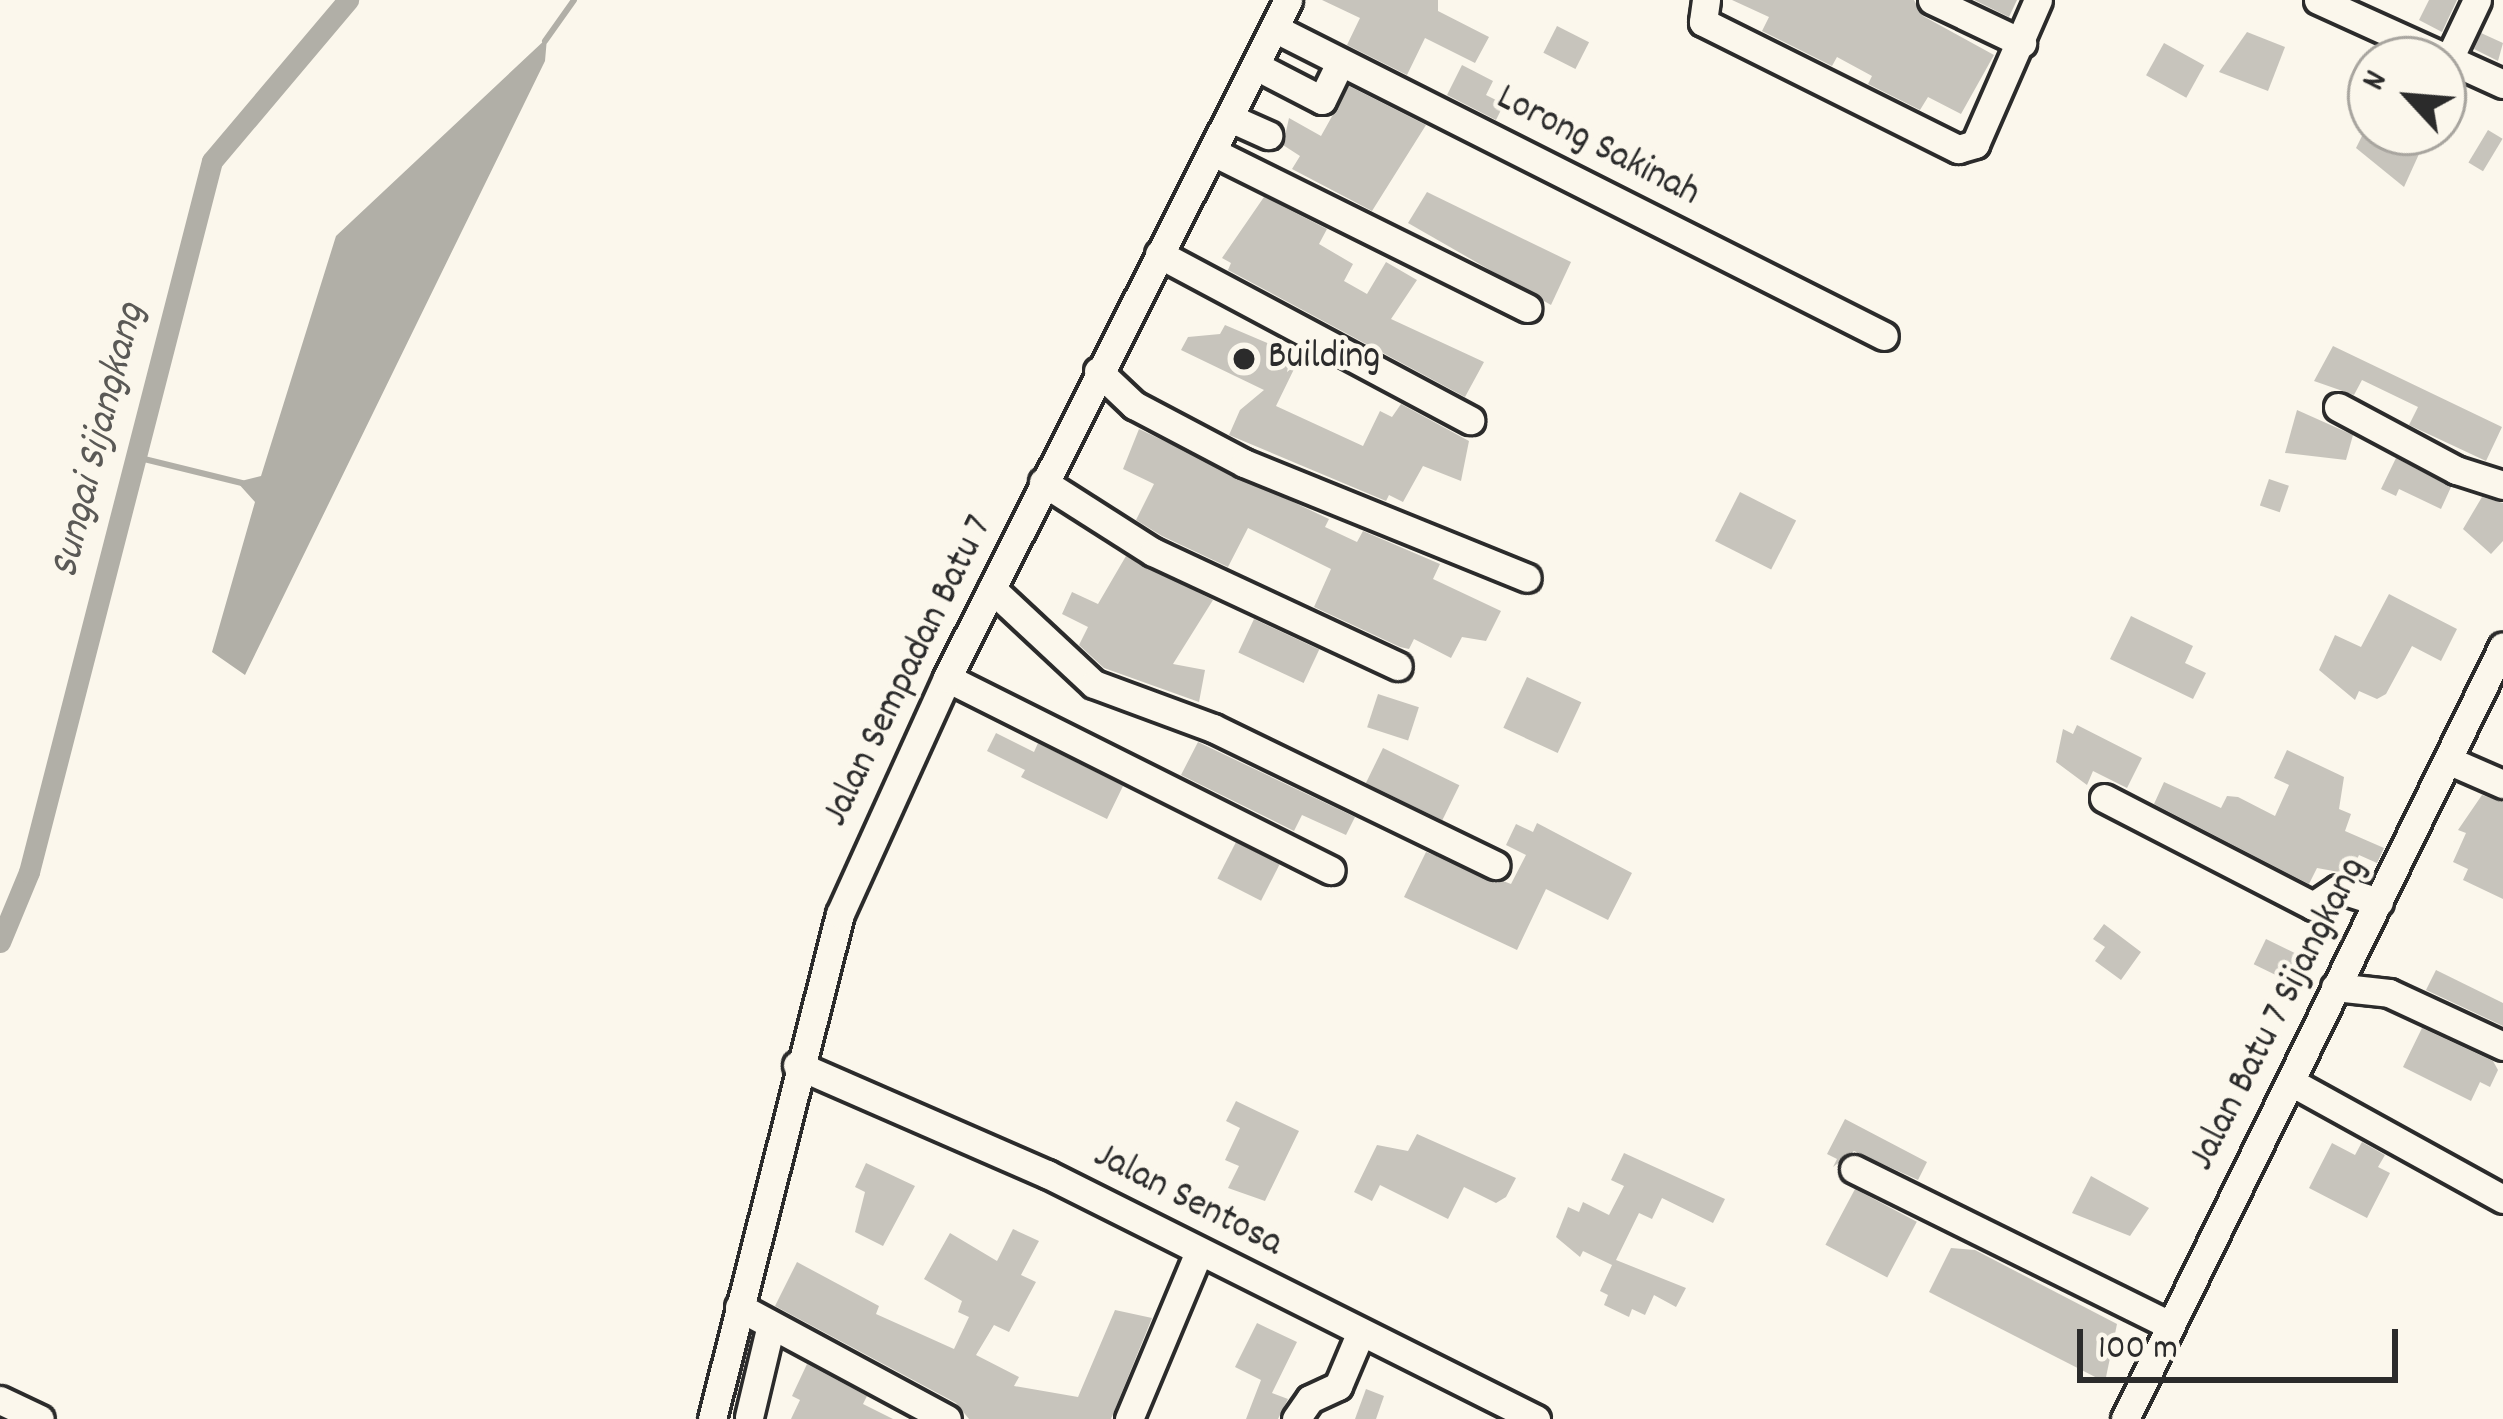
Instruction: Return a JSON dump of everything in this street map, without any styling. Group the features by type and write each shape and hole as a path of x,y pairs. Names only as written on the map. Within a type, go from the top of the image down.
{"street":[{"name":"Jalan Sempadan Batu 7","path":"712,1419 797,1065 840,914 946,678 1288,0"},
{"path":"1932,0 2022,43"},
{"path":"1705,11 1958,149 1975,144 2038,0"},
{"path":"2318,0 2398,36"},
{"path":"2460,36 2477,0"},
{"name":"Lorong Sakinah","path":"1274,28 1884,336"},
{"path":"1256,66 1322,100 1340,63"},
{"path":"2467,67 2503,84"},
{"path":"1230,118 1268,135"},
{"path":"1213,152 1527,308"},
{"path":"1159,254 1470,420"},
{"path":"1098,371 1134,405 1244,463 1526,578"},
{"path":"2338,406 2503,485"},
{"path":"1043,482 1154,552 1398,666"},
{"path":"992,589 1094,684 1213,728 1495,866"},
{"name":"Jalan Batu 7 Sijangkang","path":"2125,1419 2503,646"},
{"path":"946,678 1331,870"},
{"path":"2450,761 2503,784"},
{"path":"2104,798 2313,906 2338,889 2379,902"},
{"path":"2335,987 2389,992 2503,1046"},
{"name":"Jalan Sentosa","path":"797,1065 1047,1174 1198,1255 1536,1419"},
{"path":"2291,1082 2503,1199"},
{"path":"1854,1169 2168,1324"},
{"path":"1130,1419 1198,1255"},
{"path":"739,1307 770,1329 946,1419"},
{"path":"749,1417 770,1329"},
{"path":"1296,1419 1310,1400 1338,1386 1360,1334"},
{"path":"0,1400 40,1419"}],"shaded area":[{"path":"547,38 545,61 245,675 212,652 255,502 237,482 261,476 336,236"}],"building":[{"path":"1322,0 1438,0 1438,11 1489,37 1475,63 1425,38 1407,75 1347,45 1360,18"},
{"path":"1732,0 1914,0 1923,16 1994,55 1961,114 1928,97 1920,110 1868,84 1872,76 1837,57 1832,66 1762,31 1769,17"},
{"path":"1974,0 2017,0 2009,17"},
{"path":"2429,0 2457,0 2442,32 2419,20"},
{"path":"1557,26 1589,42 1575,69 1543,53"},
{"path":"2247,32 2285,47 2268,91 2219,72"},
{"path":"2481,33 2503,43 2498,61 2474,49"},
{"path":"2164,43 2204,65 2186,98 2146,75"},
{"path":"1462,65 1493,81 1486,95 1504,104 1496,120 1447,95"},
{"path":"1349,86 1426,125 1372,211 1292,169 1300,156 1283,145 1289,118 1321,136"},
{"path":"2488,130 2503,139 2483,171 2468,163"},
{"path":"2366,156 2418,156 2404,187"},
{"path":"1427,192 1571,262 1551,305 1408,223"},
{"path":"1264,197 1327,229 1319,244 1353,264 1344,281 1367,294 1386,262 1417,280 1391,319 1484,362 1465,397 1228,270 1231,263 1222,258"},
{"path":"1225,325 1291,353 1287,372 1296,365 1276,406 1363,446 1380,411 1392,417 1401,404 1469,441 1461,481 1423,466 1403,502 1389,495 1386,501 1229,435 1240,410 1264,390 1181,350 1188,337 1220,334"},
{"path":"2333,346 2502,427 2486,461 2409,425 2418,407 2362,380 2354,395 2314,381"},
{"path":"2297,410 2353,435 2346,460 2285,453"},
{"path":"1139,429 1329,519 1325,527 1357,542 1363,531 1440,564 1433,579 1501,611 1486,641 1462,637 1451,658 1414,639 1409,649 1400,647 1314,607 1331,569 1248,528 1228,567 1162,536 1136,520 1154,484 1123,469"},
{"path":"2396,458 2451,487 2441,509 2399,489 2396,496 2381,489"},
{"path":"2269,479 2289,486 2280,512 2260,505"},
{"path":"1740,492 1796,521 1771,570 1715,541"},
{"path":"2482,497 2503,503 2503,541 2491,554 2463,529"},
{"path":"1126,556 1213,600 1173,664 1205,670 1199,702 1104,668 1079,645 1088,627 1062,614 1072,592 1098,604"},
{"path":"2389,594 2457,629 2441,661 2412,646 2386,694 2377,699 2359,691 2355,700 2319,670 2335,635 2361,647"},
{"path":"2131,616 2193,646 2185,663 2206,673 2193,699 2110,659"},
{"path":"1254,619 1319,649 1304,683 1238,653"},
{"path":"1527,677 1581,702 1558,753 1503,728"},
{"path":"1378,694 1419,707 1408,741 1367,727"},
{"path":"2077,725 2142,758 2127,788 2093,771 2087,785 2056,762 2063,729 2073,734"},
{"path":"996,733 1034,752 1038,743 1123,786 1107,819 1021,777 1025,770 987,751"},
{"path":"1198,742 1355,817 1346,835 1302,815 1294,831 1181,775"},
{"path":"1383,748 1459,785 1442,820 1366,783"},
{"path":"2287,750 2344,777 2339,809 2351,814 2345,831 2384,848 2377,863 2359,855 2350,874 2317,868 2309,884 2154,804 2164,782 2221,808 2227,796 2238,797 2275,816 2289,785 2274,778"},
{"path":"2482,795 2503,802 2503,899 2463,880 2468,869 2453,862 2466,833 2458,830"},
{"path":"1537,823 1632,873 1608,920 1546,889 1517,950 1404,897 1426,852 1511,884 1526,855 1506,845 1516,824 1533,832"},
{"path":"1236,842 1280,864 1261,901 1217,879"},
{"path":"2104,924 2141,952 2121,980 2095,961 2105,947 2093,939"},
{"path":"2266,939 2309,960 2297,985 2254,964"},
{"path":"2436,970 2503,1003 2503,1026 2426,990"},
{"path":"2422,1028 2493,1061 2498,1070 2490,1087 2480,1082 2471,1101 2403,1067"},
{"path":"1236,1101 1299,1131 1265,1201 1228,1188 1239,1166 1225,1160 1240,1128 1226,1121"},
{"path":"1845,1119 1927,1162 1918,1180 1854,1151 1833,1167 1837,1159 1827,1154"},
{"path":"1417,1134 1516,1178 1506,1197 1496,1203 1464,1187 1448,1219 1380,1185 1372,1201 1354,1192 1377,1145 1408,1151"},
{"path":"2362,1142 2385,1155 2378,1167 2390,1173 2367,1218 2309,1188 2332,1143 2355,1155"},
{"path":"1624,1153 1725,1199 1713,1223 1662,1198 1652,1219 1639,1213 1616,1260 1686,1288 1676,1307 1654,1295 1645,1315 1632,1309 1629,1317 1604,1305 1608,1295 1600,1291 1612,1265 1583,1251 1580,1257 1556,1237 1568,1207 1579,1212 1583,1202 1609,1215 1624,1186 1611,1180"},
{"path":"866,1163 915,1186 883,1246 855,1232 865,1192 855,1187"},
{"path":"2091,1176 2149,1208 2130,1236 2072,1213"},
{"path":"1855,1189 1917,1222 1887,1277 1825,1245"},
{"path":"1013,1229 1039,1241 1021,1275 1036,1282 1009,1332 994,1325 976,1355 1019,1377 1014,1386 1078,1397 1115,1310 1152,1318 1111,1419 969,1419 956,1403 775,1306 797,1262 879,1306 876,1314 954,1349 969,1317 958,1312 962,1301 924,1279 950,1233 997,1261"},
{"path":"1951,1248 1975,1250 2117,1324 2105,1382 1929,1292"},
{"path":"1257,1323 1297,1342 1272,1393 1288,1399 1278,1419 1246,1419 1261,1380 1235,1367"},
{"path":"807,1364 867,1396 863,1404 893,1419 791,1419 800,1400 792,1396"},
{"path":"1366,1389 1384,1396 1376,1419 1355,1419"}],"waterway":[{"name":"Sungai Sijangkang","path":"0,942 29,872 212,161 348,0"},
{"path":"545,41 574,0"},
{"path":"136,457 242,483"}],"place":[{"name":"Building","path":"1244,359"}]}
